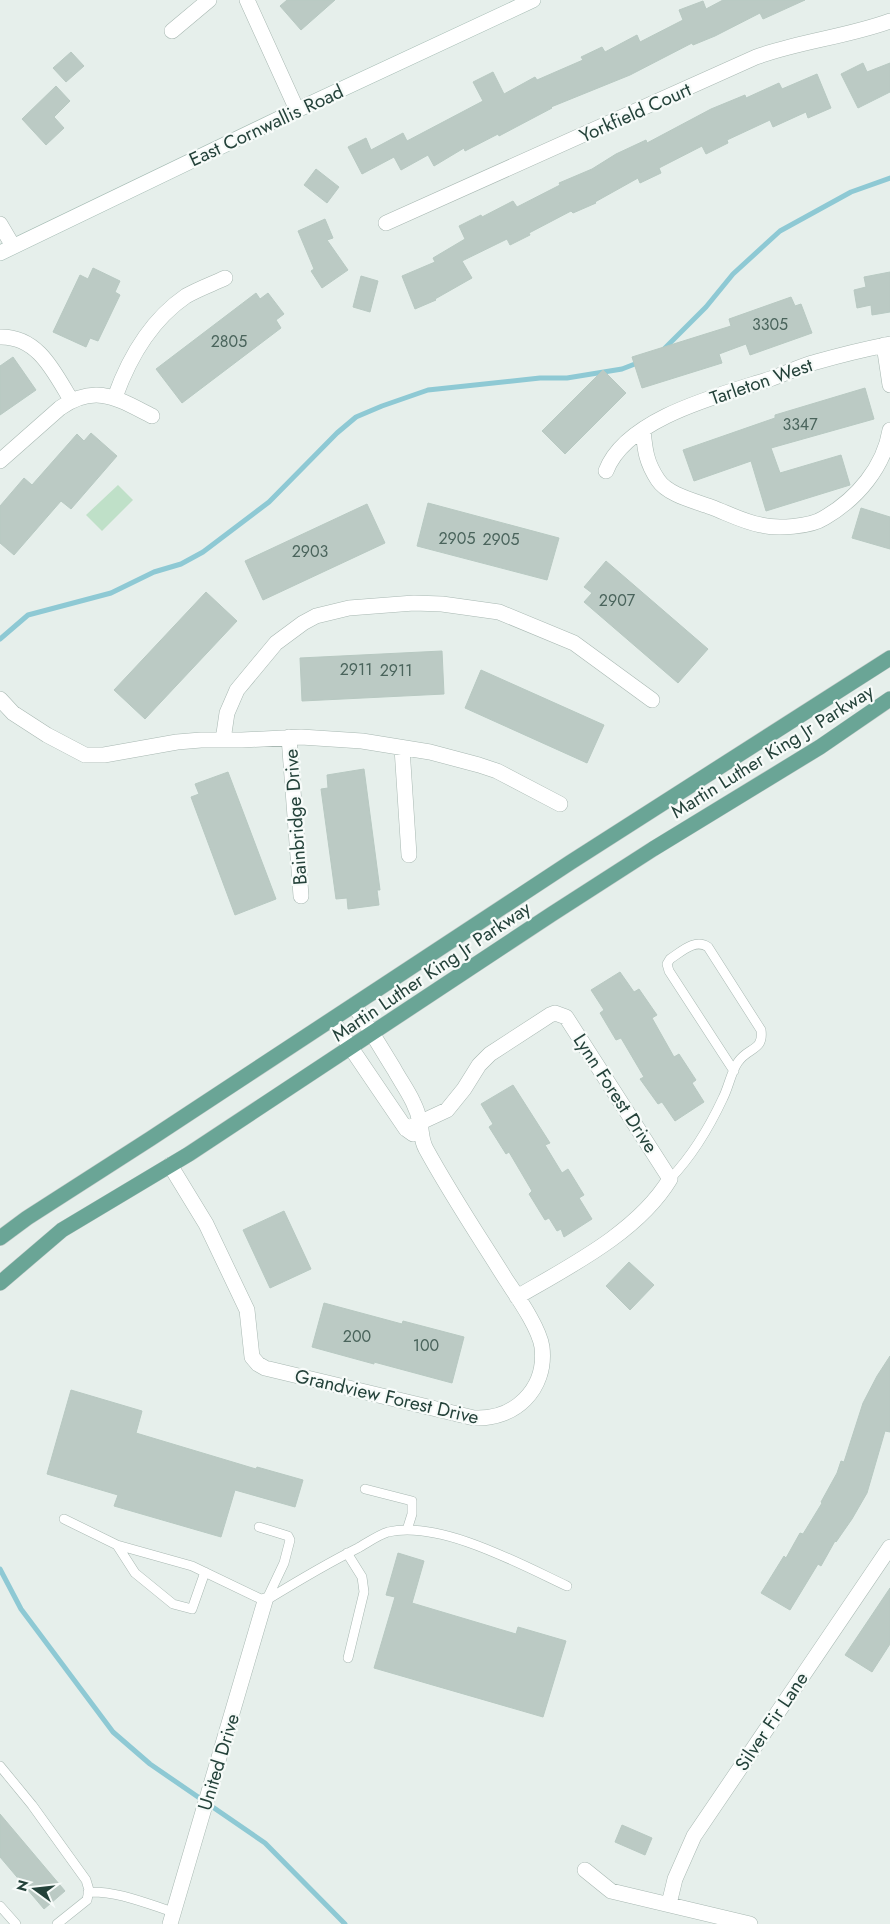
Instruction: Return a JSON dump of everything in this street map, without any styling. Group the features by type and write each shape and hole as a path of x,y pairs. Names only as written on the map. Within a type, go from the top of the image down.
{"main road":[{"name":"Martin Luther King Jr Parkway","path":"0,1238 571,862 890,658"},
{"name":"Martin Luther King Jr Parkway","path":"0,1283 62,1230 170,1166 552,914 653,849 820,747 890,699"}],"street":[{"path":"172,31 209,0"},
{"path":"247,0 297,110"},
{"name":"East Cornwallis Road","path":"6,250 297,110 532,0"},
{"name":"Yorkfield Court","path":"386,224 756,57 787,47 863,31 890,22"},
{"path":"0,224 6,250"},
{"path":"115,397 130,362 157,322 170,308 188,295 225,278"},
{"path":"0,337 13,337 27,342 38,351 54,371 71,400"},
{"name":"Tarleton West","path":"606,471 617,451 633,436 681,409 814,362 887,344 890,385"},
{"path":"0,461 71,400 85,395 107,394 152,416"},
{"path":"643,430 645,455 654,473 659,482 678,495 761,525 794,526 823,520 851,499 873,474 888,442 890,430"},
{"path":"223,740 227,713 237,690 276,643 316,616 349,608 414,603 442,604 499,612 574,643 652,700"},
{"name":"Bainbridge Drive","path":"0,699 13,713 47,735 85,755 104,755 177,742 289,737 362,742 430,752 497,771 560,804"},
{"name":"Bainbridge Drive","path":"289,737 301,896"},
{"path":"402,748 409,855"},
{"name":"Grandview Forest Drive","path":"354,1005 413,1102 420,1122 421,1140"},
{"name":"Lynn Forest Drive","path":"406,1129 447,1110 464,1089 479,1065 490,1054 550,1014 560,1014 566,1017 670,1179"},
{"name":"Grandview Forest Drive","path":"170,1166 206,1224 247,1310 252,1357 258,1364 265,1368 474,1418 488,1419 514,1410 524,1402 535,1388 540,1372 542,1346 538,1335 517,1297 446,1184 421,1140 406,1129 332,1020"},
{"path":"517,1297 600,1248 642,1212 664,1189 670,1179"},
{"name":"Silver Fir Lane","path":"669,1904 675,1878 694,1836 890,1547"},
{"name":"United Drive","path":"171,1918 266,1601"},
{"path":"585,1870 611,1891 750,1924"}],"lane":[{"path":"670,1179 688,1160 712,1124 741,1057 759,1045 762,1038 762,1030 708,947 703,943 696,943 670,959 667,964 669,971 734,1071"},
{"path":"365,1489 412,1500 412,1514 407,1530"},
{"path":"64,1519 117,1545 192,1566 266,1601"},
{"path":"258,1527 288,1536 290,1540 284,1563 266,1601"},
{"path":"266,1601 347,1553 386,1533 407,1530 431,1532 492,1550 567,1586"},
{"path":"117,1545 134,1573 173,1604 192,1609 205,1572"},
{"path":"347,1553 362,1577 364,1592 348,1658"},
{"path":"0,1766 32,1805 86,1880 87,1900 57,1924"},
{"path":"88,1892 118,1894 171,1918"},
{"path":"0,1906 16,1924"}],"green space":[{"path":"118,485 133,500 102,531 86,515"}],"building":[{"path":"287,0 335,0 301,30 280,6"},
{"path":"723,0 805,0 763,19 760,13 715,36 693,45 692,43 630,75 551,107 499,136 498,134 465,151 464,148 434,166 428,155 401,170 394,157 362,174 348,147 366,138 371,150 403,133 407,141 483,101 473,82 493,72 504,94 535,77 537,80 583,60 581,57 602,47 605,52 637,35 640,42 683,20 679,10 703,1 706,9"},
{"path":"71,52 84,66 66,82 53,68"},
{"path":"863,63 867,72 890,63 890,92 858,108 841,74"},
{"path":"817,74 831,108 808,118 806,112 773,127 770,120 727,140 728,143 706,154 702,146 659,168 661,173 640,183 638,178 596,203 573,213 571,211 510,245 507,239 462,261 472,278 436,300 415,309 402,276 435,262 433,258 465,239 459,226 513,201 517,207 560,185 559,183 592,169 616,154 646,140 647,143 711,109 745,95 746,98 779,83 782,89"},
{"path":"56,86 70,101 54,117 64,128 46,145 22,119"},
{"path":"316,169 339,187 327,203 304,185"},
{"path":"325,219 333,238 327,240 348,270 322,288 311,271 314,269 298,231"},
{"path":"93,268 120,281 115,292 120,295 98,341 90,338 86,347 53,332 80,275 88,279"},
{"path":"890,272 890,312 872,315 871,305 857,308 854,290 866,287 864,277"},
{"path":"361,276 378,281 370,312 353,307"},
{"path":"256,293 260,299 268,293 284,314 276,320 281,328 182,403 156,369"},
{"path":"791,297 795,306 801,304 812,333 750,355 746,344 719,354 722,363 642,388 632,357 731,326 729,319"},
{"path":"13,357 36,390 0,415 0,366"},
{"path":"603,370 626,393 565,454 542,431"},
{"path":"865,388 874,419 771,448 780,473 841,455 850,485 766,511 751,461 694,481 683,450 775,418 775,415"},
{"path":"91,433 117,456 71,509 61,501 14,555 0,543 0,506 24,478 32,485 77,434 84,441"},
{"path":"428,503 559,538 547,580 417,546"},
{"path":"367,504 385,543 263,600 245,561"},
{"path":"861,508 890,517 890,549 852,538"},
{"path":"606,561 708,649 678,683 584,602 592,593 584,587"},
{"path":"206,592 237,621 145,719 114,690"},
{"path":"442,651 444,694 302,701 300,658"},
{"path":"481,670 604,725 587,763 465,708"},
{"path":"364,769 380,890 377,890 379,905 348,909 347,898 336,899 321,789 328,788 327,775"},
{"path":"228,772 276,899 235,915 191,797 199,794 195,784"},
{"path":"620,972 634,992 639,989 657,1015 652,1018 674,1057 679,1054 696,1080 692,1083 704,1102 675,1121 662,1102 658,1104 640,1079 644,1077 621,1038 616,1040 600,1013 604,1010 591,990"},
{"path":"513,1085 550,1143 545,1145 562,1173 568,1169 584,1195 579,1198 592,1219 564,1237 561,1229 557,1231 549,1218 545,1220 529,1194 532,1191 509,1152 506,1154 489,1127 493,1124 481,1104"},
{"path":"284,1211 311,1269 270,1288 243,1230"},
{"path":"629,1262 654,1285 630,1310 606,1286"},
{"path":"324,1303 402,1324 403,1321 464,1337 452,1383 312,1347"},
{"path":"890,1356 890,1432 885,1431 867,1493 821,1566 818,1564 790,1610 761,1593 784,1556 786,1558 800,1533 803,1534 822,1503 841,1461 844,1462 863,1403"},
{"path":"71,1390 142,1411 136,1433 256,1469 257,1467 303,1480 295,1507 235,1490 221,1537 114,1506 118,1495 47,1474"},
{"path":"398,1553 424,1561 412,1603 516,1634 518,1627 566,1641 543,1717 374,1668 395,1597 386,1595"},
{"path":"890,1588 890,1644 872,1672 845,1655"},
{"path":"0,1814 65,1891 44,1909 0,1857"},
{"path":"622,1825 652,1838 645,1855 615,1842"}],"waterway":[{"path":"663,350 706,307 733,274 780,231 851,192 890,178"},
{"path":"0,639 28,615 111,593 154,572 181,564 203,552 269,502 337,433 356,417 428,390 540,378 567,378 622,369 640,362"},
{"path":"0,1569 21,1609 113,1732 150,1764 265,1843 345,1924"}]}
